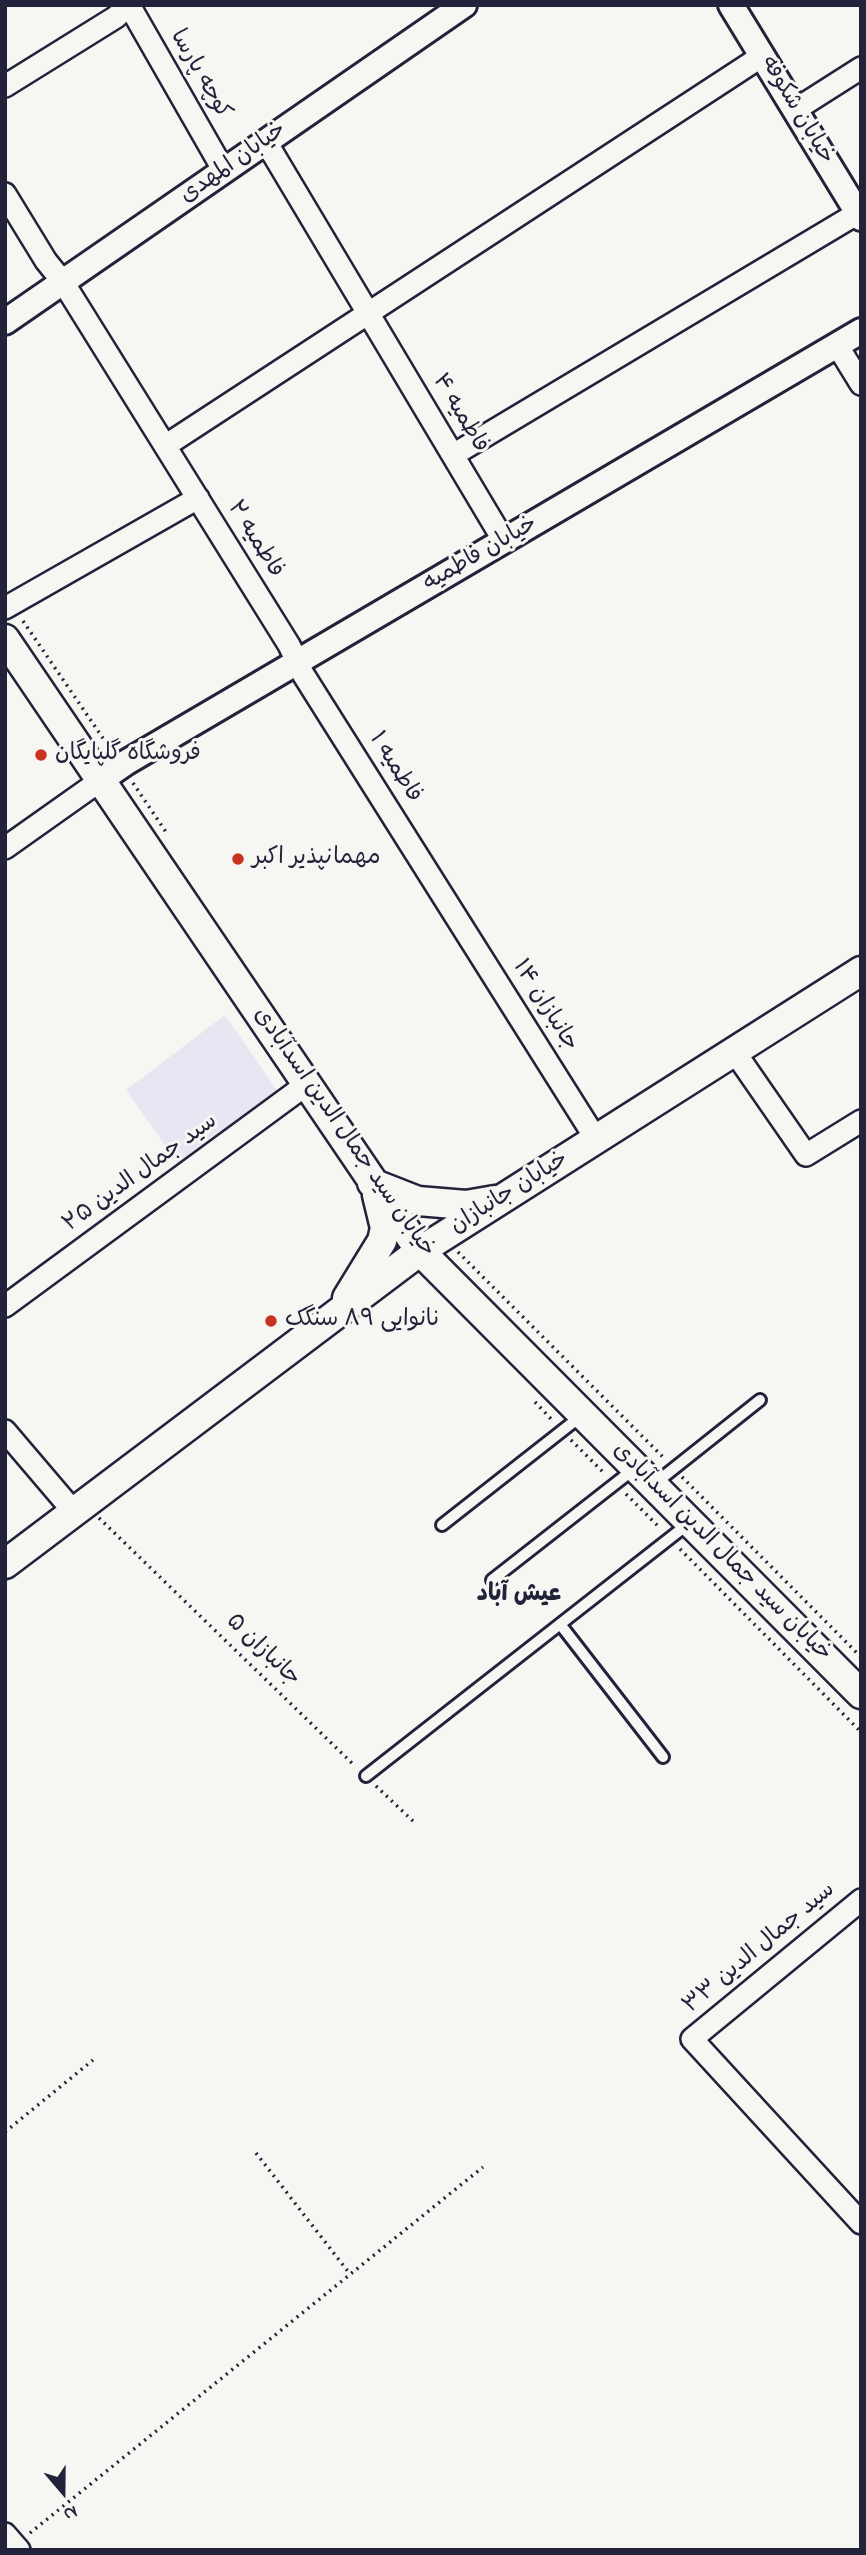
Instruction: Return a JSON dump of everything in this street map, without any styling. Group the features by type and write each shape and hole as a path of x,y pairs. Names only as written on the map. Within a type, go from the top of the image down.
{"main road":[{"name":"خیابان سید جمال الدین اسدآبادی","path":"5,639 112,773 372,1183 432,1244 583,1415 654,1474 690,1522 861,1694"},
{"name":"خیابان جانبازان","path":"5,1564 432,1244 861,971"},
{"path":"372,1183 418,1201 466,1205 502,1199"},
{"path":"338,1313 382,1241 385,1228 382,1209 372,1183"}],"street":[{"path":"5,86 116,17 129,5"},
{"name":"کوچه پارسا","path":"129,5 224,171"},
{"name":"خیابان المهدی","path":"5,322 464,5"},
{"name":"خیابان شکوفه","path":"731,5 859,215"},
{"path":"165,446 762,56"},
{"path":"795,110 861,68"},
{"name":"فاطمیه ۴","path":"266,142 504,541"},
{"name":"فاطمیه ۲","path":"5,194 198,498 297,662"},
{"path":"453,455 859,215"},
{"name":"خیابان فاطمیه","path":"112,773 861,331"},
{"path":"837,345 861,384"},
{"path":"8,605 198,498"},
{"name":"فاطمیه ۱","path":"297,662 446,901"},
{"path":"5,848 112,773"},
{"name":"جانبازان ۱۴","path":"446,901 596,1139"},
{"path":"734,1051 806,1154 861,1121"},
{"name":"سید جمال الدین ۲۵","path":"5,1306 307,1084"},
{"path":"5,1431 79,1508"},
{"name":"سید جمال الدین ۳۳","path":"861,1900 692,2039 861,2222"}],"lane":[{"path":"492,1580 654,1474 760,1400"},
{"path":"442,1525 583,1415"},
{"path":"366,1776 690,1522"},
{"path":"560,1624 663,1757"}],"path":[{"path":"8,605 112,773 175,845"},
{"path":"432,1244 654,1474 861,1657"},
{"name":"جانبازان ۵","path":"79,1508 415,1823"},
{"path":"5,2132 93,2060"},
{"path":"256,2153 350,2274"},
{"path":"13,2543 483,2167"}],"shaded area":[{"path":"225,1015 278,1092 179,1165 126,1090"}],"place":[{"name":"فروشگاه گلپایگان","path":"41,755"},
{"name":"مهمانپذیر اکبر","path":"238,859"},
{"name":"نانوایی ۸۹ سنگک","path":"271,1321"}],"district":[{"name":"عیش آباد","path":"519,1596"}]}
